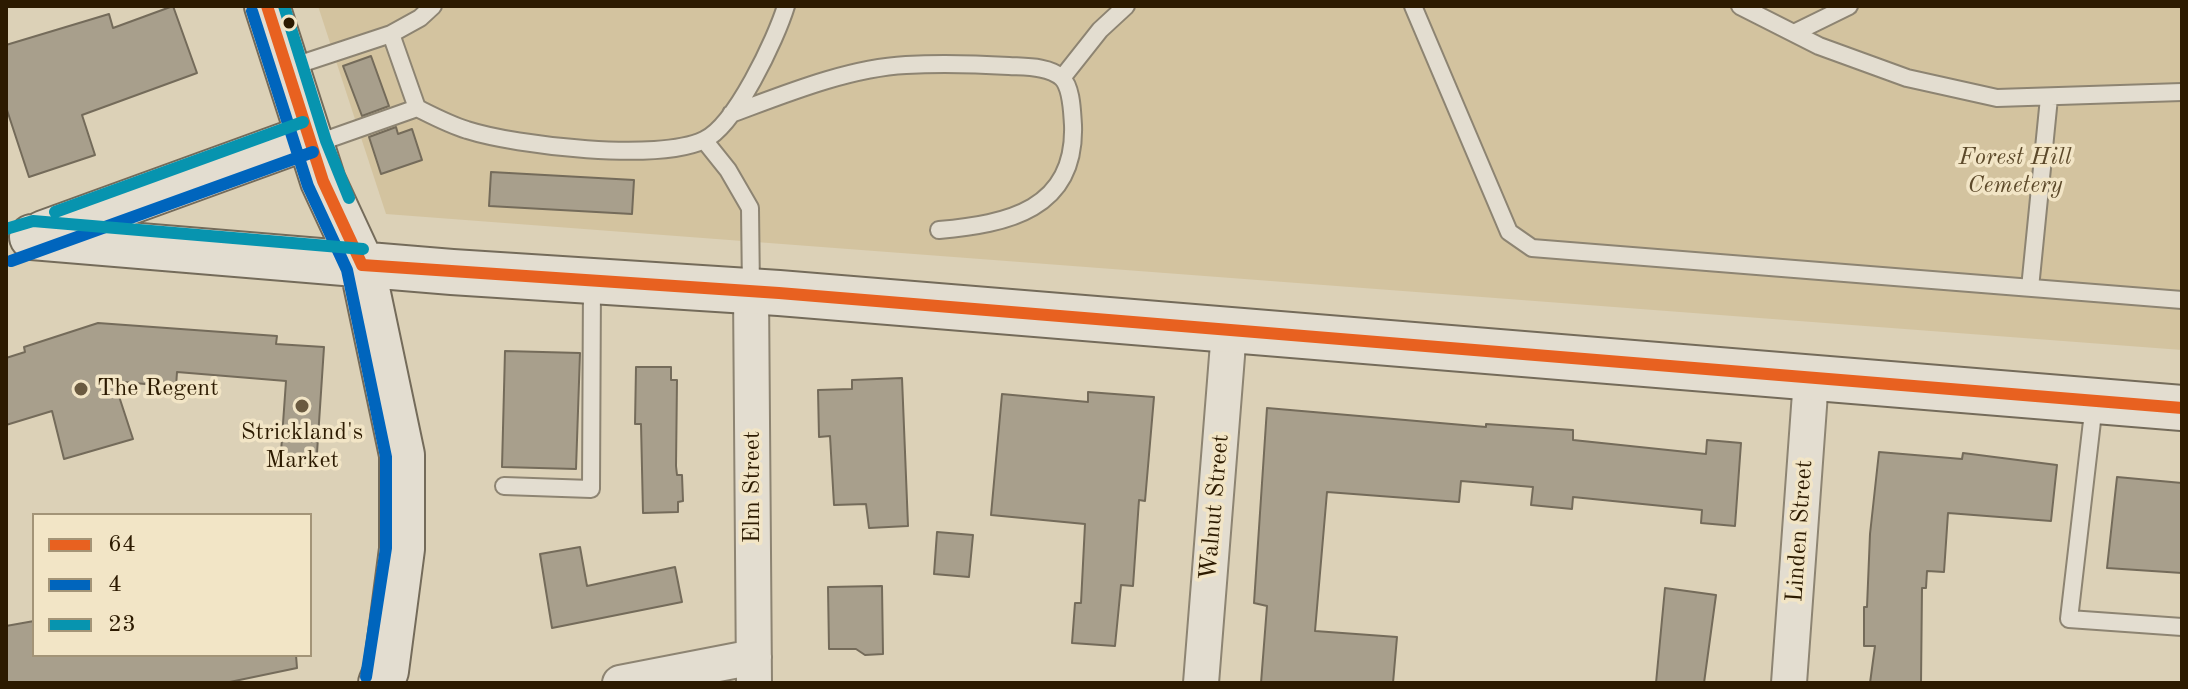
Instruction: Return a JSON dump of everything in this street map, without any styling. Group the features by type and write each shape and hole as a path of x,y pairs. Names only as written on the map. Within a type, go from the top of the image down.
{"main road":[{"path":"267,6 310,141 362,265 402,455 402,549 386,671 381,683"},
{"path":"19,242 310,141"},
{"path":"19,242 751,291 2182,408"}],"street":[{"name":"Elm Street","path":"751,291 754,670"},
{"name":"Walnut Street","path":"1201,683 1229,331"},
{"name":"Linden Street","path":"1789,683 1811,379"},
{"path":"620,683 754,670"}],"lane":[{"path":"286,69 391,34 420,18 433,6"},
{"path":"310,141 417,108 466,130 538,144 663,150 704,140 721,128 731,114 779,30 786,6"},
{"path":"1062,78 1100,30 1126,6"},
{"path":"1413,6 1509,232 1532,248 2182,300"},
{"path":"1740,6 1794,33 1907,78 1997,98 2182,92"},
{"path":"1794,33 1849,6"},
{"path":"391,34 417,108"},
{"path":"731,114 808,85 903,65 1037,68 1062,78 1069,97 1073,126 1072,151 1060,184 1046,198 1012,218 939,230"},
{"path":"2030,288 2049,98"},
{"path":"704,140 728,170 750,208 751,291"},
{"path":"504,486 591,489 592,281"},
{"path":"2094,402 2069,619 2182,627"}],"green space":[{"name":"Forest Hill Cemetery","path":"318,6 2182,6 2182,350 386,214"}],"building":[{"path":"173,6 197,73 82,115 95,155 29,177 6,107 6,45 109,14 113,28"},
{"path":"371,56 389,106 362,116 343,66"},
{"path":"396,127 398,134 412,129 422,160 381,174 369,137"},
{"path":"491,172 634,180 632,214 489,206"},
{"path":"98,323 277,336 276,344 324,347 316,468 280,466 286,381 177,372 176,387 114,381 133,439 64,459 52,411 6,425 6,358 25,352 24,347"},
{"path":"505,351 580,353 576,469 502,467"},
{"path":"636,367 671,367 671,380 677,380 676,466 677,475 682,475 683,501 678,502 678,512 643,513 641,424 635,424"},
{"path":"902,378 908,526 869,528 866,504 834,505 830,436 819,437 818,390 852,389 852,380"},
{"path":"1088,392 1154,397 1145,501 1139,500 1133,586 1121,585 1115,646 1072,643 1075,603 1081,603 1085,524 991,515 1002,394 1088,402"},
{"path":"1267,408 1486,427 1486,424 1573,430 1573,440 1706,454 1707,440 1741,443 1735,526 1701,523 1702,510 1573,497 1572,509 1531,505 1533,487 1461,481 1459,502 1327,492 1315,631 1397,637 1393,683 1261,683 1267,606 1254,603"},
{"path":"1879,452 1962,459 1963,453 2057,465 2051,521 1948,513 1944,572 1927,571 1926,588 1922,588 1921,683 1870,683 1875,646 1864,646 1864,607 1867,607 1870,534"},
{"path":"2117,477 2182,483 2182,573 2107,568"},
{"path":"937,532 973,535 969,577 934,574"},
{"path":"580,547 587,586 675,567 682,602 552,628 540,554"},
{"path":"882,586 883,654 865,655 856,649 829,649 828,587"},
{"path":"1665,588 1716,595 1704,683 1656,683"},
{"path":"32,621 32,657 296,657 297,668 225,683 6,683 6,626"}],"transit line":[{"name":"64","path":"267,6 323,181 362,265 779,293 2182,408"},
{"name":"23","path":"284,6 326,141 349,198"},
{"name":"4","path":"252,11 308,186 347,270 386,457 386,548 366,677"},
{"name":"23","path":"55,212 303,122"},
{"name":"4","path":"11,261 313,152"},
{"name":"23","path":"6,229 33,221 363,249"}],"place":[{"name":"The Regent","path":"81,389"},
{"name":"Strickland's Market","path":"302,406"}]}
